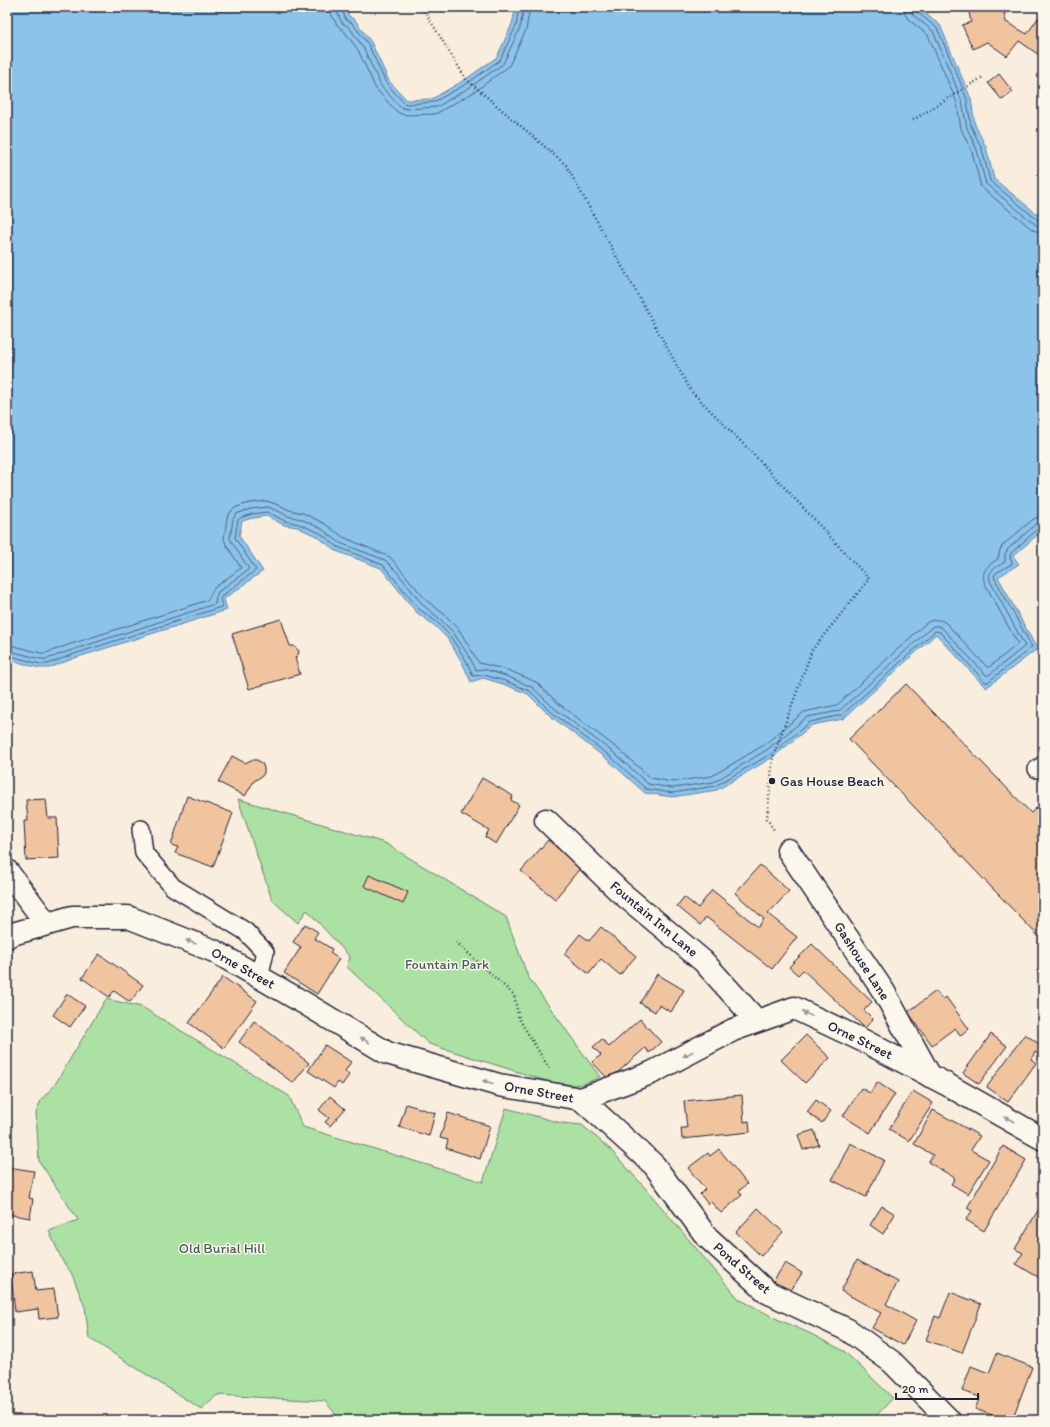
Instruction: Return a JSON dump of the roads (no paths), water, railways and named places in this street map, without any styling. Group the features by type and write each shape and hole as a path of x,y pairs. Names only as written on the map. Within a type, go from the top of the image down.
{"street":[{"name":"Fountain Inn Lane","path":"546,820 619,890 703,961 757,1021"},
{"name":"Gashouse Lane","path":"788,850 884,992 930,1076"},
{"path":"7,871 48,924"},
{"name":"Orne Street","path":"7,937 9,934 72,917 128,917 214,951 387,1053 499,1085 574,1098 651,1073 733,1030 794,1008 864,1041 1043,1139"},
{"name":"Pond Street","path":"574,1098 654,1165 706,1236 767,1292 848,1330 892,1362 949,1420"}],"lane":[{"path":"141,829 144,853 173,886 245,931 265,952 259,977"}],"water":[{"path":"7,7 344,7 350,17 355,20 371,42 389,81 407,100 432,99 466,79 497,57 512,24 516,7 918,8 940,25 971,99 975,125 986,147 994,179 1043,219 1043,530 1013,556 1019,564 998,577 1037,649 986,688 936,634 843,719 812,725 773,757 717,790 672,797 645,793 608,760 548,714 528,694 483,678 471,682 462,662 447,638 435,626 416,612 381,568 336,551 318,537 297,527 284,525 267,516 242,521 239,536 263,571 224,599 227,610 75,658 49,668 39,668 7,659"}],"place":[{"name":"Gas House Beach","path":"772,781"}],"park label":[{"name":"Fountain Park","path":"447,964"},
{"name":"Old Burial Hill","path":"222,1248"}]}
